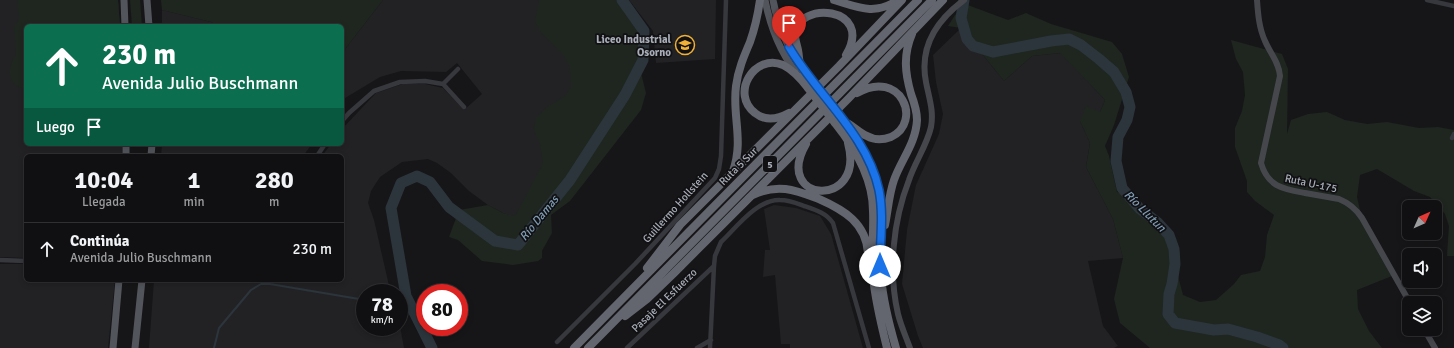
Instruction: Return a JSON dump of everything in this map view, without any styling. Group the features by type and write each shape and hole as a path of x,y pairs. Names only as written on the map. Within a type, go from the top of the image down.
{"highway":[{"path":"733,173 739,142 735,104 737,81 753,31 760,0"},
{"path":"834,0 869,10 886,7 898,0"},
{"path":"623,298 680,226 839,66 902,0"},
{"name":"Ruta 5 Sur","path":"574,348 918,0"},
{"name":"Ruta 5 Sur","path":"588,348 932,0"},
{"path":"608,328 647,299 848,99 943,0"},
{"path":"839,66 851,46 853,32 849,23 843,15 834,10 825,8 815,9 807,13 800,19 794,37 800,66 810,85 864,152 875,175 881,202 881,275 884,299 896,348"},
{"path":"880,247 892,186 916,131 916,112 905,65 907,47 916,29"},
{"path":"797,108 779,118 765,119 756,115 745,99 744,89 747,80 751,73 758,67 776,63 784,66 810,85"},
{"path":"838,121 876,139 894,135 904,122 906,113 903,101 898,94 888,87 870,87 858,92 848,99"},
{"path":"838,121 864,169 872,192 873,275 878,312 887,348"},
{"path":"811,135 799,158 798,170 801,179 806,185 815,190 824,192 839,185 845,179 848,172 850,151 845,135"},
{"path":"749,197 768,189 789,188 845,212 858,224 864,235 870,268 873,275"}],"main road":[{"path":"124,0 125,24"},
{"path":"147,0 149,24"},
{"path":"765,0 770,22 779,44 790,64 800,77"},
{"path":"773,0 776,17 784,37 800,66"},
{"path":"113,348 119,282"},
{"path":"135,348 142,282"}],"street":[{"name":"Guillermo Hollstein","path":"557,342 635,264 701,194 718,173 721,156 726,0"},
{"path":"910,348 900,322 895,296 895,238 904,192 927,140 931,127 932,107 926,80 925,58 931,38 942,20 964,0"},
{"name":"Ruta U-175","path":"1256,0 1262,32 1269,49 1277,61 1280,76 1261,163 1262,168 1271,181 1282,189 1339,198 1355,208 1406,296"},
{"path":"1427,0 1454,6"},
{"path":"443,84 458,69"},
{"path":"344,118 374,91 400,82 425,81 443,84 464,107"},
{"path":"710,348 714,266 717,249 721,242 758,206 767,202 779,200 792,202 825,214 833,223 869,348"},
{"path":"0,260 24,261"},
{"name":"Pasaje El Esfuerzo","path":"627,348 714,266"},
{"path":"1428,336 1435,348"},
{"path":"696,348 711,340"}],"shaded area":[{"path":"0,0 118,0 120,24 24,24 24,146 122,146 122,154 24,154 24,258 0,257"},
{"path":"17,0 118,0 120,24 24,24 24,88 15,84 10,76 11,65 16,55 14,27 19,19"},
{"path":"130,0 140,0 142,24 132,24"},
{"path":"161,0 383,0 344,50 344,24 214,24 162,10"},
{"path":"383,0 608,0 630,35 515,217 503,213 488,205 469,191 451,173 437,163 428,159 402,162 380,177 371,191 368,203 374,220 389,284 356,284 356,336 402,336 404,348 149,348 154,282 344,282 344,154 324,154 330,146 344,146 344,127 376,93 403,84 425,84 443,88 464,110 482,94 457,63 446,72 401,71 380,77 344,100 344,50"},
{"path":"539,0 623,0 634,20 643,48 641,73 646,93 641,110 570,201 551,215 552,233 542,251 542,258 538,261 513,265 482,261 458,240 449,237 459,210 488,205 503,213 515,216 543,163 540,145 534,130 536,117 547,107 565,96 571,87 569,65 563,55 539,30 535,21"},
{"name":"Liceo Industrial Osorno","path":"629,0 716,0 715,59 656,63 653,31"},
{"path":"965,4 1008,20 1026,13 1051,24 1112,42 1122,54 1129,77 1114,125 1105,146 1109,156 1117,192 1151,211 1168,227 1180,253 1178,276 1183,295 1200,302 1216,300 1234,284 1241,275 1260,271 1265,257 1267,235 1274,215 1255,201 1247,192 1247,181 1235,147 1235,128 1242,111 1245,95 1243,72 1236,59 1231,40 1282,54 1288,69 1287,134 1291,120 1308,114 1327,112 1345,120 1367,124 1387,122 1419,128 1438,127 1454,130 1454,256 1447,256 1449,226 1445,214 1442,211 1442,200 1433,200 1430,197 1414,191 1377,169 1360,175 1357,197 1362,219 1392,276 1357,290 1358,309 1369,331 1382,348 1150,348 1120,323 1114,299 1123,258 1113,219 1086,167 1090,143 1080,121 1086,106 1100,112 1105,100 1060,53 1032,56 1004,81 961,28 948,26"},
{"path":"162,10 214,24 162,24"},
{"path":"961,28 1004,81 1032,56 1061,53 1105,100 1100,112 1080,121 1090,143 1086,167 1113,219 1123,258 1088,261 1103,326 1118,346 1114,348 923,348 902,284 907,230 916,185 939,134 943,114 936,82 933,55"},
{"path":"162,146 310,146 304,154 161,154"},
{"path":"774,205 796,208 820,216 831,234 863,348 790,348 790,344 781,344 775,275 763,277 765,250 770,250 764,209"},
{"path":"0,264 24,264 24,282 115,282 108,348 0,348"}],"waterway":[{"name":"Río Damas","path":"432,348 406,296 391,208 401,183 417,176 430,182 449,207 495,241 518,245 570,180 625,95 643,60 644,31 622,0"},
{"name":"Río Llutun","path":"964,0 961,18 967,39 973,46 993,52 1069,39 1081,45 1114,72 1126,92 1130,107 1127,120 1118,137 1116,161 1122,188 1140,209 1157,222 1169,235 1174,249 1175,264 1169,294 1168,314 1175,323 1214,330 1228,329 1257,337 1279,345 1283,348"},
{"path":"214,348 219,328 251,290 261,284 270,284 356,298"},
{"path":"408,308 412,309"}],"place":[{"name":"Liceo Industrial Osorno","path":"685,45"}],"route":[{"path":"789,47 800,66 851,131 872,166 881,202 880,266"}]}
